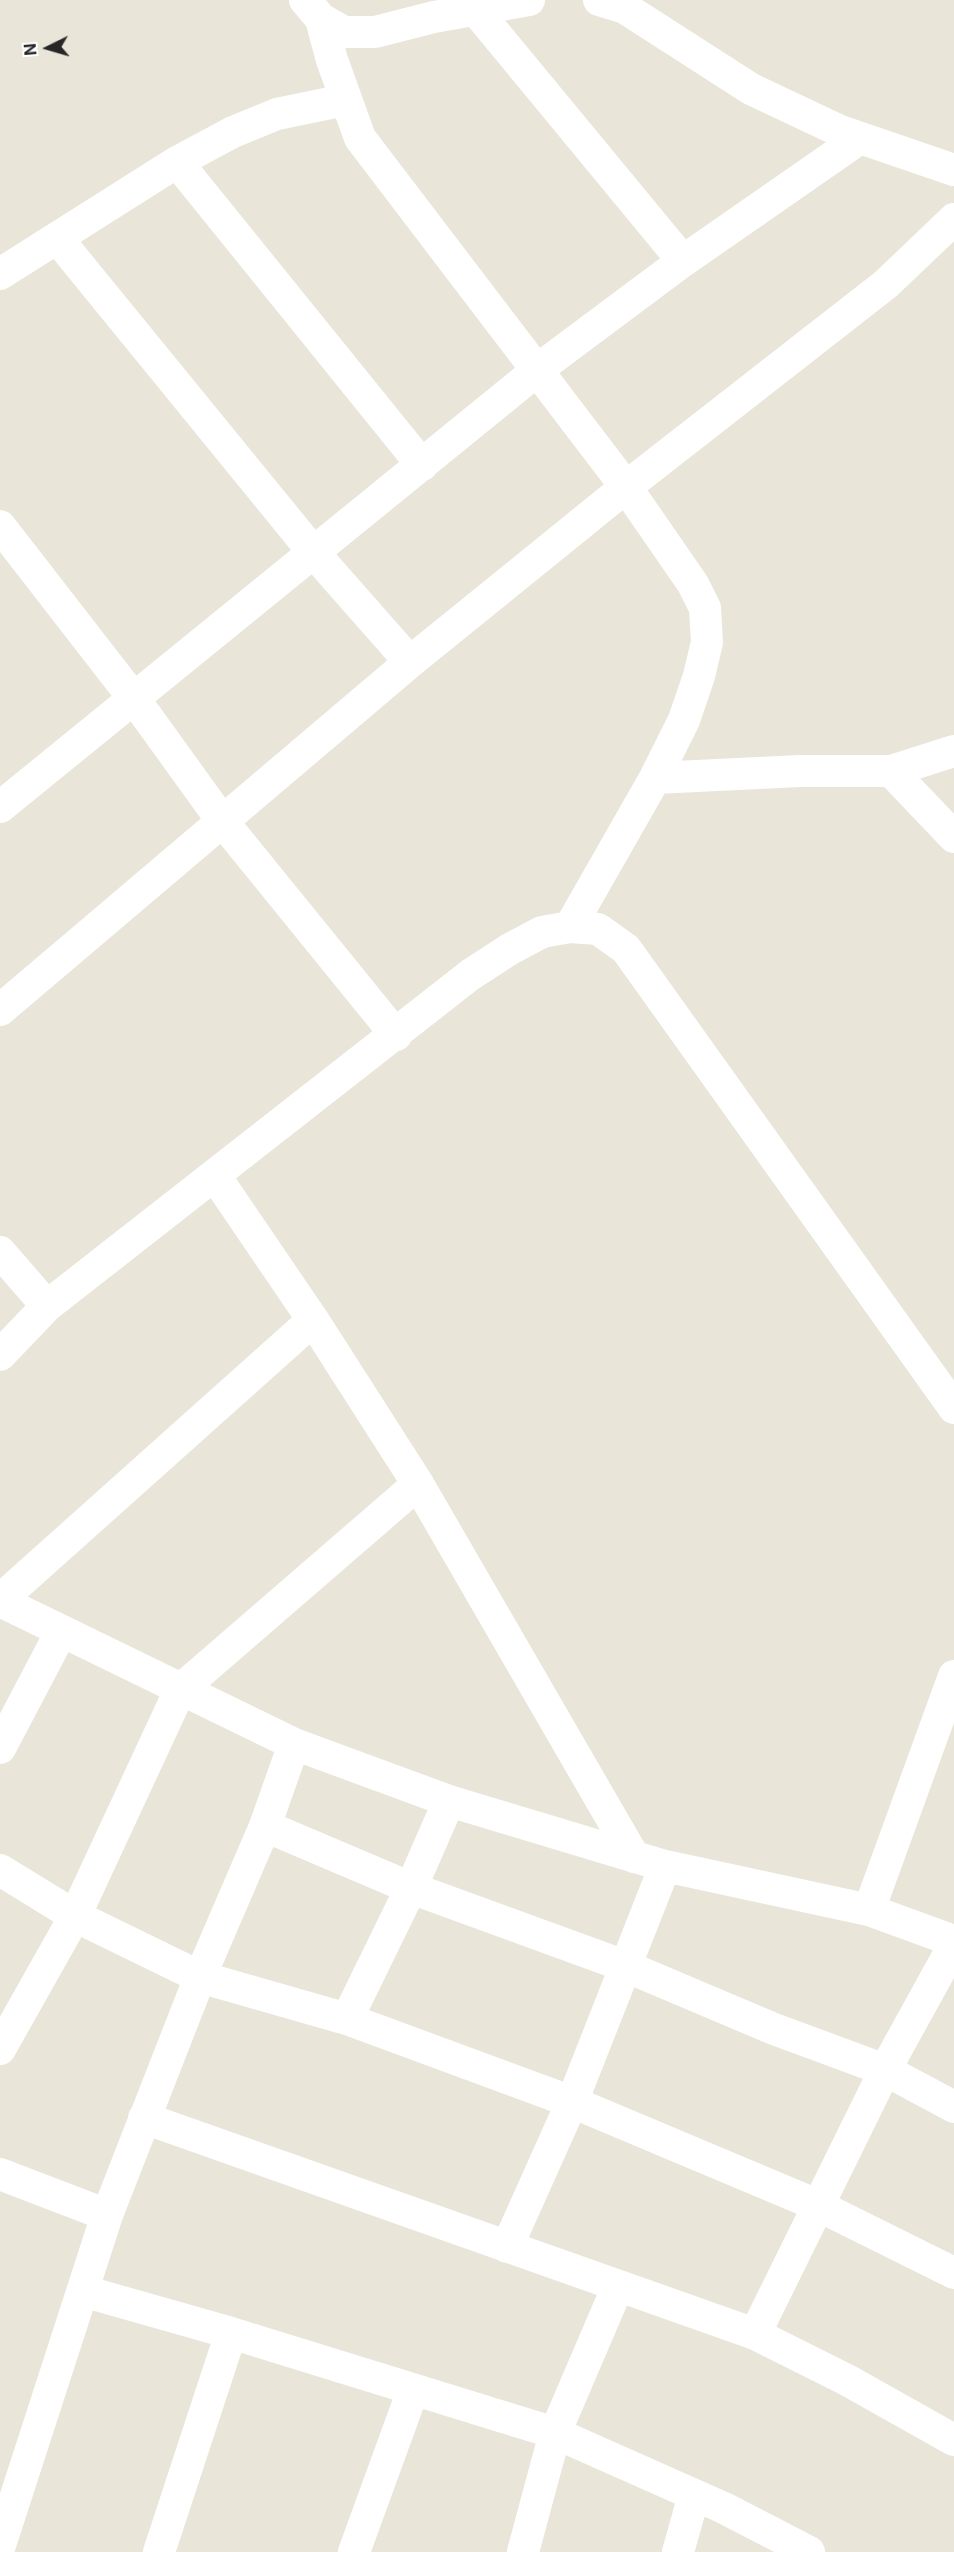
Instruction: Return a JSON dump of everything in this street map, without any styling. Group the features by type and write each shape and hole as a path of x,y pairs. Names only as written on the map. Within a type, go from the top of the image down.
{"street":[{"path":"313,10 344,32 375,32 475,9 529,0"},
{"path":"598,0 625,8 751,89 860,138 954,170"},
{"path":"475,9 683,261"},
{"path":"313,10 360,138 626,487 693,584 705,608 707,642 699,676 684,720 656,778 570,927"},
{"path":"0,274 177,162 233,132 277,114 345,100"},
{"path":"0,807 135,700 538,369 683,261 860,138"},
{"path":"177,162 422,465"},
{"path":"0,1010 410,662 626,487 886,284 954,219"},
{"path":"57,238 314,553 410,662"},
{"path":"0,526 135,700 223,822 396,1035"},
{"path":"656,778 800,771 891,771 954,751"},
{"path":"891,771 954,837"},
{"path":"0,1355 47,1306 470,975 510,948 542,932 570,927 598,929 626,949 954,1408"},
{"path":"215,1176 313,1320 418,1484 634,1857"},
{"path":"0,1252 47,1306"},
{"path":"313,1320 0,1601 294,1744 449,1801 665,1866 869,1910 954,1943 885,2070 755,2334"},
{"path":"0,2049 75,1916 180,1690 418,1484"},
{"path":"0,1748 61,1632"},
{"path":"869,1910 954,1676"},
{"path":"0,2545 107,2214 200,1977 265,1826 294,1744"},
{"path":"347,2019 411,1888 449,1801"},
{"path":"265,1826 411,1888 625,1966 774,2029 885,2070 954,2107"},
{"path":"507,2247 572,2102 665,1866"},
{"path":"0,1870 75,1916 200,1977 347,2019 572,2102 817,2205 954,2272"},
{"path":"144,2118 755,2334 847,2380 954,2440"},
{"path":"0,2174 107,2214"},
{"path":"523,2552 555,2433 618,2286"},
{"path":"82,2291 231,2333 555,2433 694,2495 809,2552"},
{"path":"159,2552 231,2333"},
{"path":"354,2552 413,2390"},
{"path":"678,2552 694,2495"}]}
